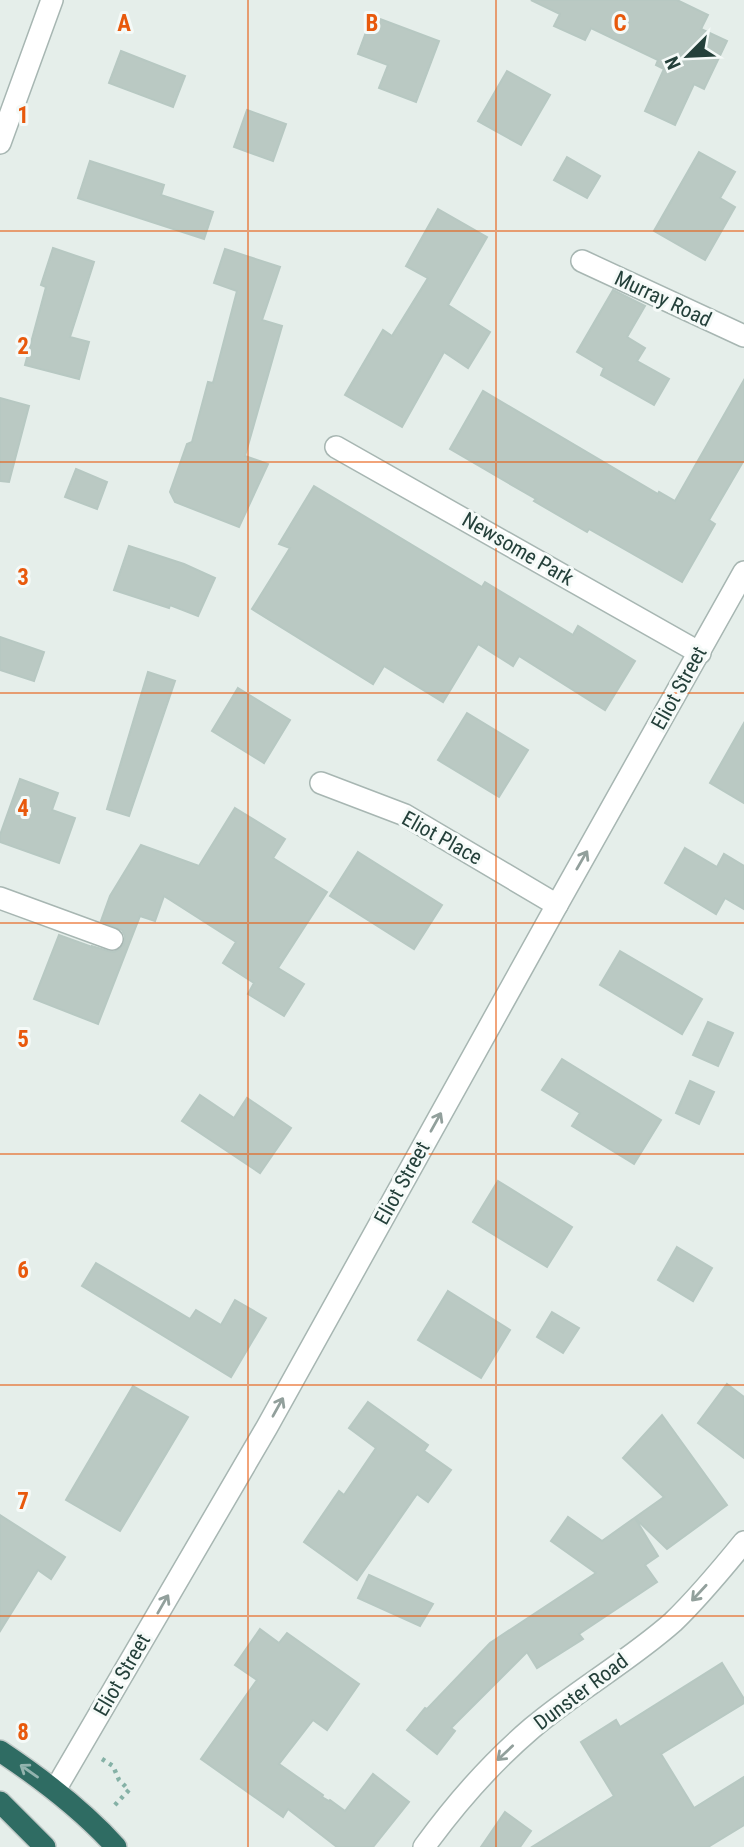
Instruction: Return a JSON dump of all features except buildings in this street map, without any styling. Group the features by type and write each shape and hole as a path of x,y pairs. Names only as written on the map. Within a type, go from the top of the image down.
{"highway":[{"path":"0,1751 77,1808 117,1847"},
{"path":"0,1802 44,1847"}],"street":[{"path":"0,143 52,0"},
{"name":"Murray Road","path":"582,261 744,336"},
{"name":"Newsome Park","path":"336,447 700,653"},
{"name":"Eliot Street","path":"55,1790 267,1427 744,572"},
{"name":"Eliot Place","path":"321,783 405,816 557,905"},
{"path":"0,898 112,939"},
{"name":"Dunster Road","path":"424,1847 478,1778 564,1702 673,1621 744,1542"}],"path":[{"path":"113,1766 119,1780 129,1790"}]}
